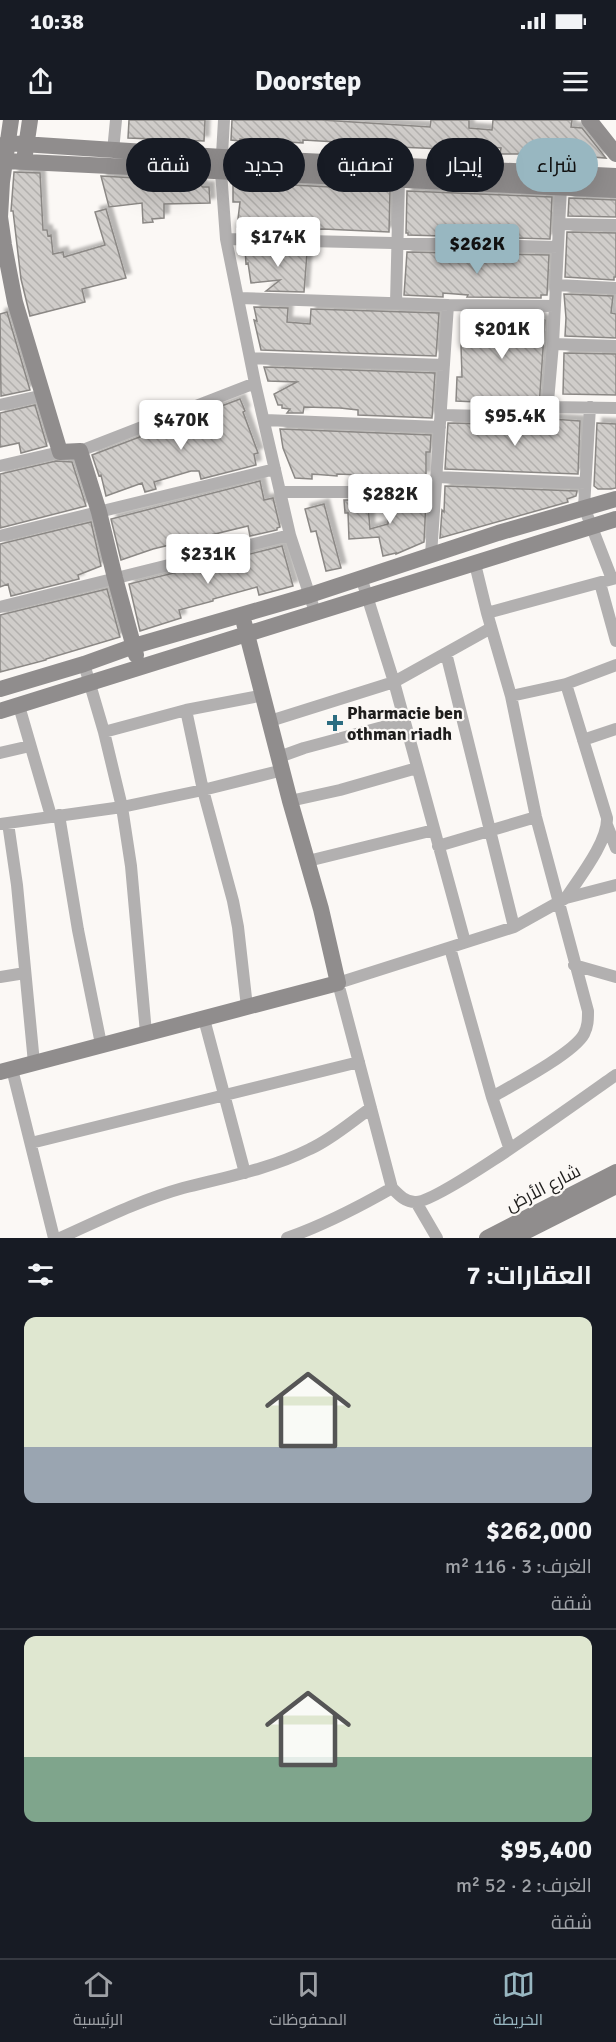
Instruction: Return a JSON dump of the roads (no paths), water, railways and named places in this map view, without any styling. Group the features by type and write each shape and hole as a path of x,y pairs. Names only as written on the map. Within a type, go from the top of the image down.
{"street":[{"path":"11,120 3,152 0,218 18,313 60,452"},
{"path":"25,153 30,120"},
{"path":"113,151 116,120"},
{"path":"224,120 221,165 226,239 255,383 290,535 315,612"},
{"path":"589,120 616,154"},
{"path":"25,153 113,151 221,165 616,176"},
{"path":"3,152 317,173"},
{"path":"414,180 516,186"},
{"path":"598,189 616,190"},
{"path":"396,303 398,192"},
{"path":"265,420 440,421 540,416 546,413 557,285 561,192"},
{"path":"560,224 616,225"},
{"path":"226,239 558,247"},
{"path":"557,285 616,288"},
{"path":"238,298 555,306"},
{"path":"431,555 448,305"},
{"path":"553,344 616,346"},
{"path":"250,358 444,365"},
{"path":"0,466 60,452 80,451 255,383"},
{"path":"0,405 44,395"},
{"path":"548,407 616,408"},
{"path":"590,407 584,507 609,580 616,641"},
{"path":"80,451 99,512 139,668"},
{"path":"0,536 275,469"},
{"path":"436,477 585,483"},
{"path":"281,492 435,492"},
{"path":"0,689 616,499"},
{"path":"0,711 616,519"},
{"path":"0,607 290,535"},
{"path":"475,564 511,696 536,817 562,900 574,965 588,1011 588,1023 583,1036 571,1048 492,1097"},
{"path":"361,578 394,682 465,942"},
{"path":"487,613 609,580"},
{"path":"242,615 392,1188 404,1199 416,1202 427,1200 459,1182 616,1075"},
{"path":"270,721 394,682 491,628"},
{"path":"446,652 514,927"},
{"path":"84,664 104,732 122,807 131,866 146,1033"},
{"path":"511,696 566,684 616,665"},
{"path":"566,684 610,819 616,848"},
{"path":"104,732 186,710 264,695"},
{"path":"19,706 30,746 55,815 101,1044"},
{"path":"186,710 203,790 233,901 247,1007"},
{"path":"34,1063 18,895 4,824 122,807 203,790 281,764 315,745 405,721"},
{"path":"583,740 616,729"},
{"path":"0,753 30,746"},
{"path":"290,801 340,790 417,768"},
{"path":"438,846 536,817"},
{"path":"562,900 598,847 610,819"},
{"path":"308,861 434,830"},
{"path":"54,1238 31,1143 6,1071 338,983 514,927 562,900 616,885"},
{"path":"450,948 492,1097 509,1147"},
{"path":"574,965 616,977"},
{"path":"0,977 25,973"},
{"path":"204,1019 245,1173"},
{"path":"31,1143 359,1062"},
{"path":"60,1238 110,1214 159,1196 245,1173 290,1158 313,1148 371,1108"},
{"name":"شارع الأرض","path":"487,1238 616,1172"},
{"name":"شارع الأرض","path":"513,1238 616,1186"},
{"path":"287,1238 355,1210 392,1188"},
{"path":"416,1202 437,1238"}],"place":[{"name":"Pharmacie ben othman riadh","path":"335,723"}]}
